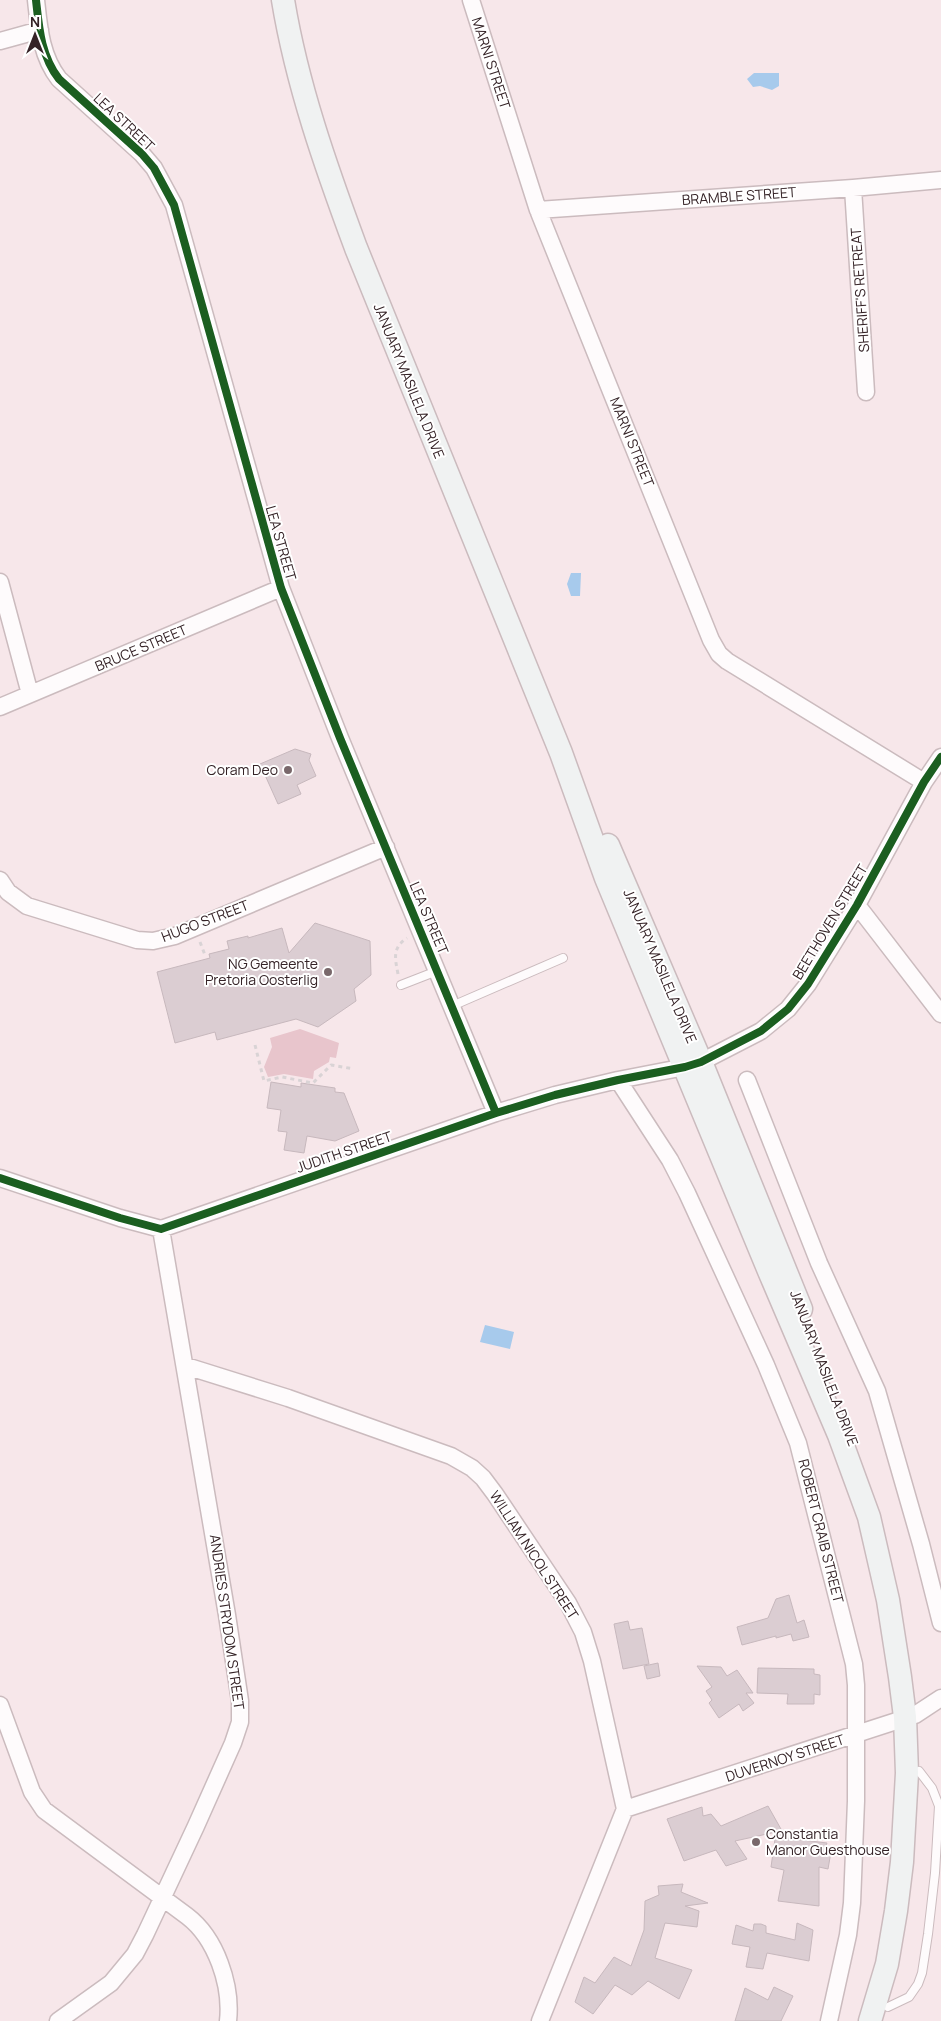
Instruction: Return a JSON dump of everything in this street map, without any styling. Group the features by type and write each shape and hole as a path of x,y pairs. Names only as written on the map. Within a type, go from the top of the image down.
{"main road":[{"name":"JANUARY MASILELA DRIVE","path":"282,0 299,74 326,165 356,248 561,753 621,873 693,1064 784,1264 888,1540 901,1597 911,1669 910,1716 907,1791 898,1901 887,1964 870,2021"},
{"name":"JANUARY MASILELA DRIVE","path":"886,2014 898,1969 908,1915 914,1864 919,1771 910,1716"}],"street":[{"name":"LEA STREET","path":"36,0 45,56 55,74 142,154 154,168 174,205 281,588 342,744 496,1112"},
{"name":"MARNI STREET","path":"471,0 538,210 704,622 719,654 727,661 924,782"},
{"path":"0,41 40,30"},
{"name":"BRAMBLE STREET","path":"538,210 941,180"},
{"name":"SHERIFF'S RETREAT","path":"853,188 866,392"},
{"path":"0,582 30,694"},
{"name":"BRUCE STREET","path":"0,707 281,588"},
{"name":"BEETHOVEN STREET","path":"693,1064 749,1038 788,1009 808,984 857,905 924,782 941,757"},
{"name":"HUGO STREET","path":"0,880 8,892 27,906 137,940 153,941 175,936 386,847"},
{"path":"857,905 941,1014"},
{"name":"JUDITH STREET","path":"160,1229 496,1112 555,1095 693,1064"},
{"name":"ROBERT CRAIB STREET","path":"618,1080 670,1160 687,1193 791,1422 804,1462 851,1648 856,1685 855,1856 848,1935 829,2021"},
{"path":"747,1080 819,1263 877,1391 941,1623"},
{"path":"0,1178 120,1218 160,1229"},
{"name":"ANDRIES STRYDOM STREET","path":"58,2021 111,1983 124,1969 145,1936 233,1743 240,1722 240,1701 227,1615 186,1366 160,1229"},
{"name":"WILLIAM NICOL STREET","path":"186,1366 288,1398 437,1450 461,1460 483,1478 568,1603 583,1632 592,1660 625,1809"},
{"name":"DUVERNOY STREET","path":"625,1809 910,1716 941,1698"},
{"path":"0,1705 32,1792 44,1810 195,1922 210,1942 227,1991 228,2021"},
{"path":"540,2021 625,1809"}],"lane":[{"path":"452,1006 564,958"},
{"path":"401,985 437,971"},
{"path":"886,2014 909,1997 918,1984 925,1954 938,1874 939,1806 932,1788 919,1771"}],"path":[{"path":"401,985 395,951 406,938 421,932"},
{"path":"255,1045 264,1081 282,1077 313,1083 331,1065 354,1069"}],"shaded area":[{"path":"300,1029 339,1043 336,1058 330,1057 329,1062 314,1071 313,1079 284,1074 268,1077 264,1067 272,1047 270,1038"}],"water":[{"path":"754,73 779,73 779,86 772,90 760,86 753,87 747,79"},
{"path":"571,573 581,573 580,596 571,596 567,584"},
{"path":"485,1325 514,1332 510,1349 480,1342"}],"building":[{"name":"Coram Deo","path":"295,749 311,754 309,760 316,776 297,785 301,794 278,804 260,764"},
{"path":"315,923 370,941 371,975 354,989 356,1001 318,1027 296,1019 217,1040 215,1032 175,1043 157,972 210,958 209,954 229,949 227,941 248,936 248,938 282,928 289,953"},
{"path":"271,1082 301,1087 301,1083 335,1088 335,1092 344,1093 359,1131 335,1141 307,1136 304,1153 284,1150 287,1132 278,1131 281,1110 267,1108"},
{"path":"789,1595 797,1623 804,1620 809,1637 793,1641 791,1634 742,1645 737,1627 768,1618 776,1599"},
{"path":"628,1621 630,1630 642,1628 649,1664 623,1669 614,1624"},
{"path":"658,1663 660,1676 647,1679 644,1666"},
{"path":"697,1666 721,1667 727,1676 737,1670 753,1693 746,1693 754,1703 743,1711 739,1704 719,1718 709,1703 712,1700 706,1691 712,1687"},
{"path":"758,1668 814,1669 814,1674 820,1675 820,1695 814,1694 814,1704 787,1704 788,1694 757,1693"},
{"path":"768,1806 786,1838 827,1843 823,1852 831,1852 828,1869 819,1867 819,1906 778,1901 784,1870 771,1867 776,1832 735,1841 747,1859 726,1866 716,1850 684,1861 667,1819 702,1807 703,1816 711,1814 721,1826"},
{"path":"683,1884 681,1892 708,1903 685,1906 699,1911 697,1927 665,1923 655,1958 692,1970 679,1999 648,1981 632,1995 615,1985 593,2014 575,2002 584,1977 595,1983 614,1957 631,1966 644,1930 645,1901 659,1895 658,1886"},
{"path":"797,1923 813,1930 809,1961 767,1953 763,1969 746,1967 750,1947 732,1944 736,1925 753,1931 754,1924 761,1924 766,1926 766,1933 795,1940"},
{"path":"774,1987 793,1996 781,2021 735,2021 745,1988 768,2000"}],"cycle path":[{"path":"36,0 42,41 48,61 59,79 142,154 154,168 174,205 281,588 340,738 496,1113"},
{"path":"0,1178 120,1218 161,1229 496,1113 555,1095 701,1062 761,1031 788,1009 808,984 857,905 924,782 941,757"}],"place":[{"name":"Coram Deo","path":"288,770"},
{"name":"NG Gemeente Pretoria Oosterlig","path":"328,972"},
{"name":"Constantia Manor Guesthouse","path":"756,1842"}]}
